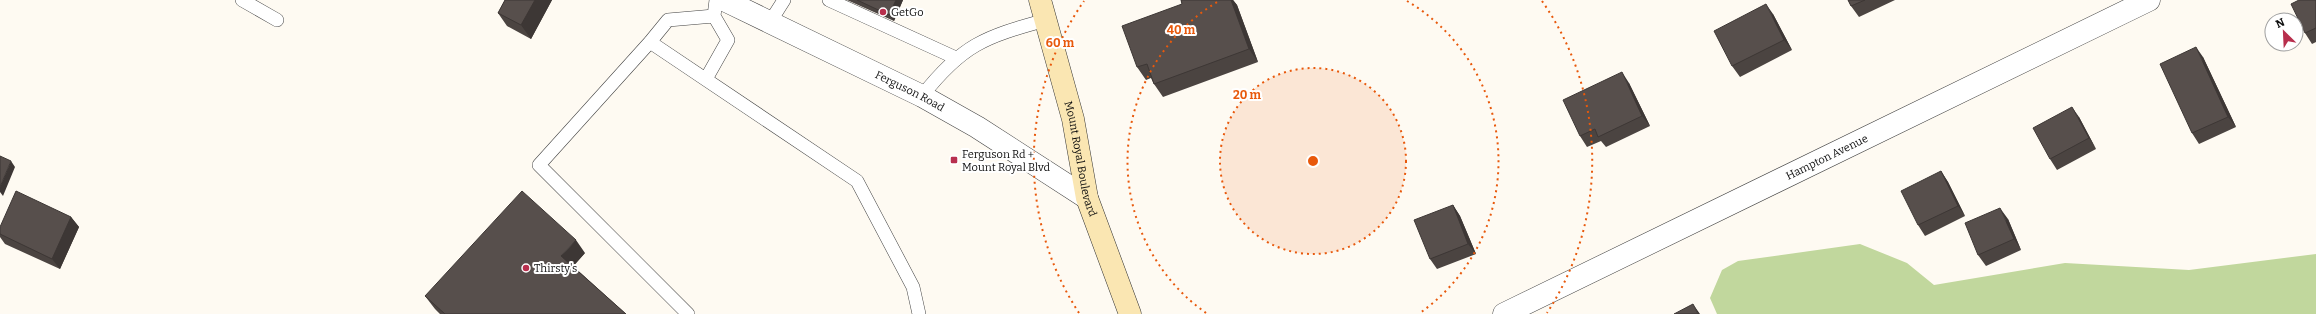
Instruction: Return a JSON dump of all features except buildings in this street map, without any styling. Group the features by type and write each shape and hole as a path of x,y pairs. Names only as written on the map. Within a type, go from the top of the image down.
{"main road":[{"name":"Mount Royal Boulevard","path":"1043,10 1072,119 1087,198 1130,314"}],"street":[{"name":"Hampton Avenue","path":"1504,314 2149,0"},
{"name":"Ferguson Road","path":"719,8 770,22 922,96 977,127 1087,198"}],"lane":[{"path":"242,0 277,20"},
{"path":"706,79 728,40 716,0"},
{"path":"770,22 784,0"},
{"path":"829,0 956,58"},
{"path":"688,314 539,165 668,20 719,8"},
{"path":"922,96 943,70 966,50 1006,31 1043,10"},
{"path":"650,42 857,181 913,287 919,314"}],"green space":[{"path":"1860,244 1907,263 1934,285 2065,263 2189,270 2316,254 2316,314 1717,314 1710,298 1722,270 1738,261"}],"place":[{"name":"GetGo","path":"883,12"},
{"name":"Ferguson Rd + Mount Royal Blvd","path":"954,160"},
{"name":"Thirsty's","path":"526,268"}]}
